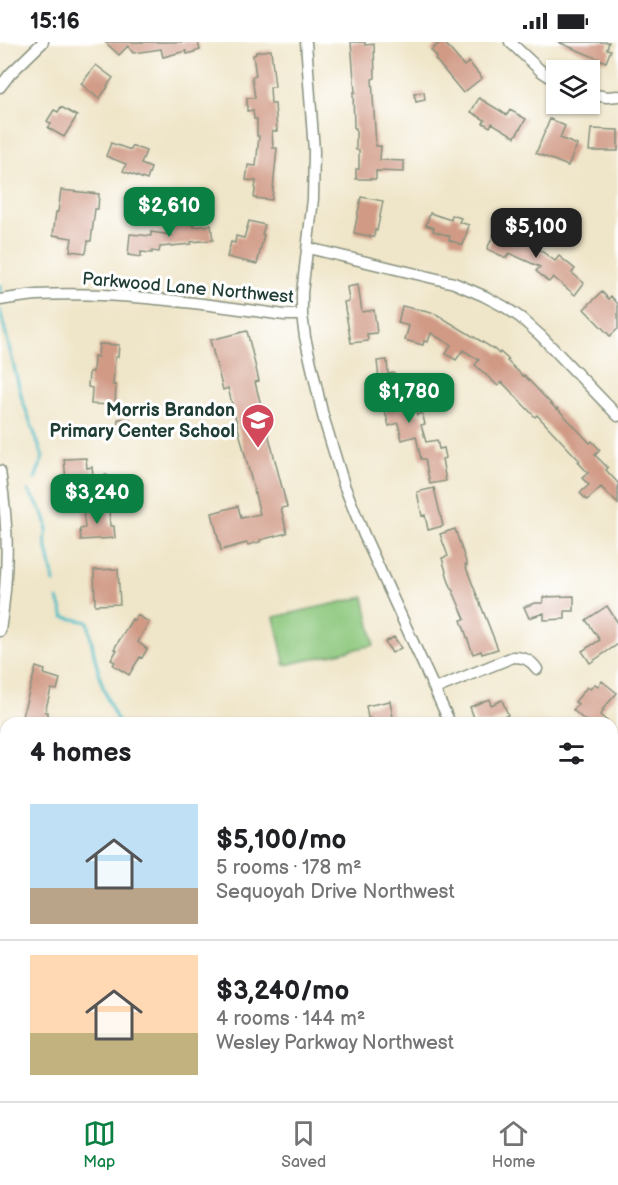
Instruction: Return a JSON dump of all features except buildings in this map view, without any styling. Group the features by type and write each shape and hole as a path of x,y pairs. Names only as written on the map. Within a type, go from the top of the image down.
{"street":[{"path":"0,87 43,42"},
{"path":"306,42 314,151 313,199 303,292 302,315 305,337 344,485 364,535 447,717"},
{"path":"510,42 546,74"},
{"path":"600,96 618,96"},
{"path":"308,248 454,283 505,307 541,336 618,416"},
{"name":"Parkwood Lane Northwest","path":"0,300 35,295 101,295 150,298 285,315 302,315"},
{"path":"0,471 8,534 8,567 0,631"},
{"path":"435,689 513,657 526,658 537,669"}],"green space":[{"path":"364,597 374,645 285,665 274,617"}],"waterway":[{"path":"0,285 0,292"},
{"path":"0,310 22,399 43,457 35,479"},
{"path":"28,491 40,507 47,525 45,539 54,582"},
{"path":"58,599 64,617 88,622 103,687 116,717"}],"place":[{"name":"Morris Brandon Primary Center School","path":"258,449"}]}
